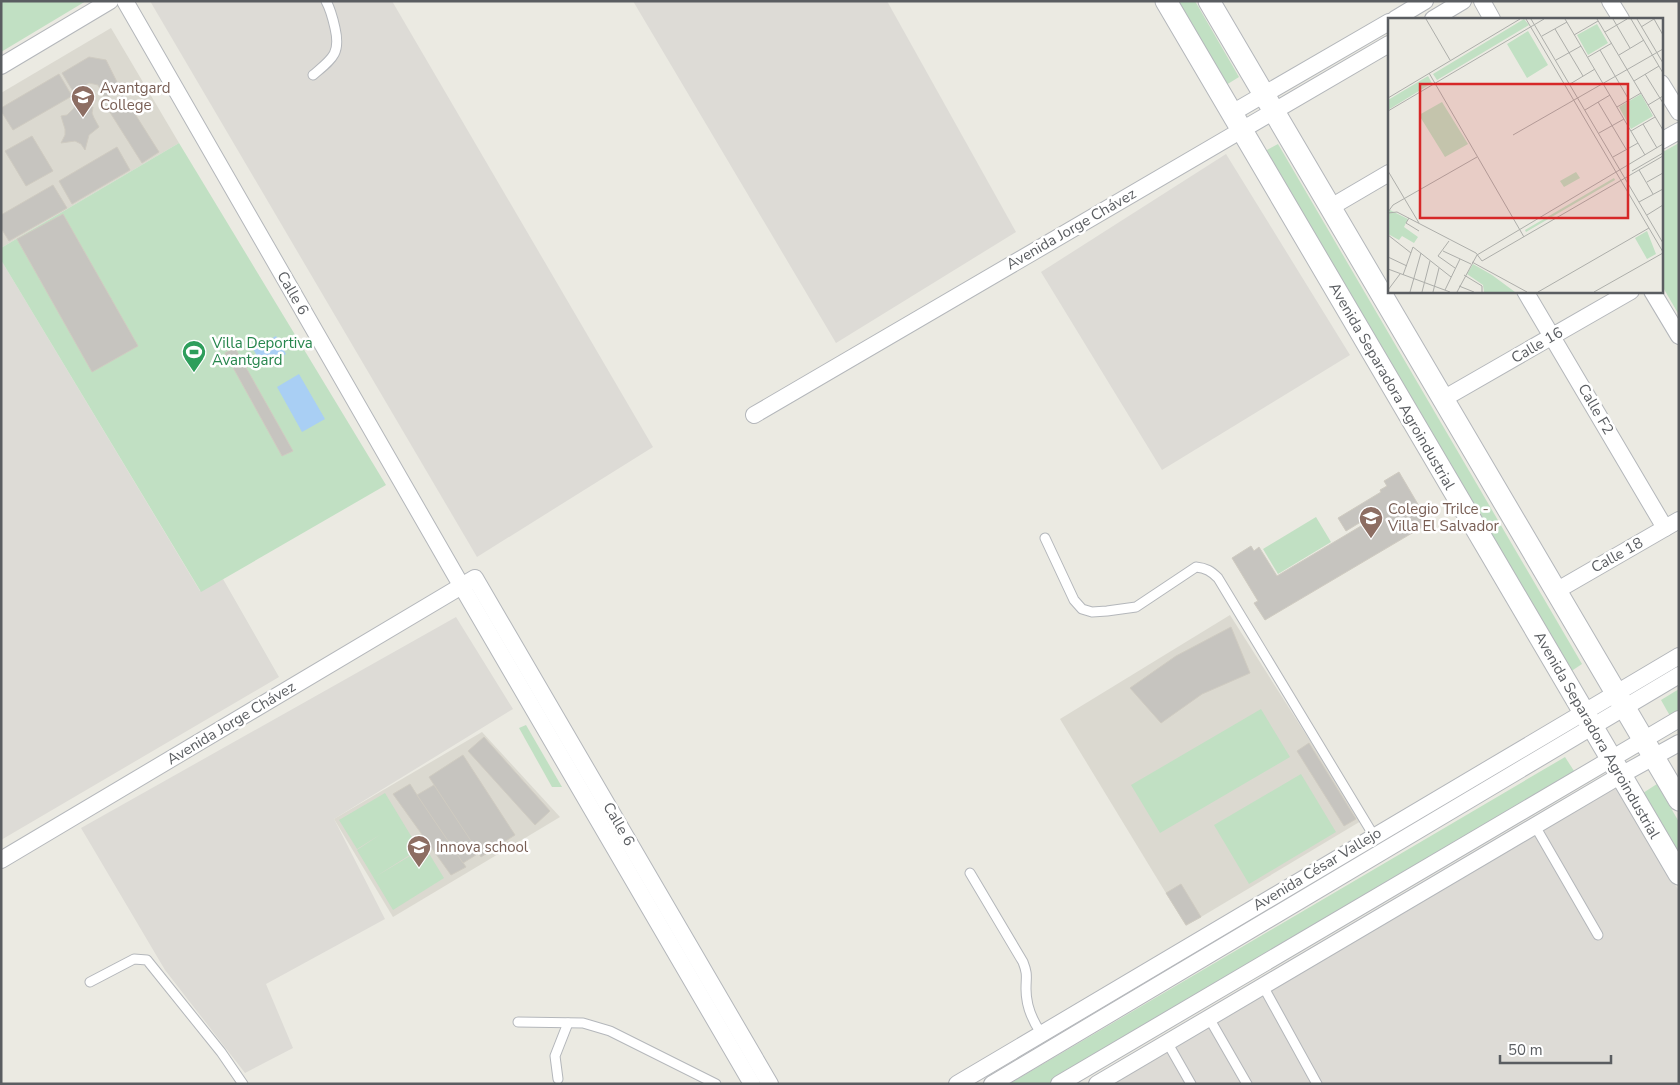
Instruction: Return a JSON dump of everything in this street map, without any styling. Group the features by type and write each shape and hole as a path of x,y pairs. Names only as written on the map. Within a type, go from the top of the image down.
{"street":[{"path":"1,66 110,1"},
{"name":"Calle 6","path":"125,1 462,585 522,673 704,986 763,1083"},
{"name":"Avenida Separadora Agroindustrial","path":"1166,1 1679,874"},
{"path":"1209,1 1679,800"},
{"path":"1397,18 1425,1"},
{"path":"1435,18 1463,1"},
{"path":"1482,1 1491,18"},
{"path":"1610,1 1620,18"},
{"name":"Avenida Jorge Chávez","path":"1269,103 1388,23"},
{"name":"Avenida Jorge Chávez","path":"754,414 1237,121 1269,103 1388,44"},
{"path":"1662,86 1679,112"},
{"path":"1662,140 1679,130"},
{"path":"1331,207 1388,174"},
{"name":"Calle F2","path":"1526,292 1672,524"},
{"name":"Calle 16","path":"1443,399 1629,292"},
{"path":"1653,292 1679,336"},
{"name":"Calle 18","path":"1556,591 1672,524"},
{"name":"Avenida Jorge Chávez","path":"1,860 462,585"},
{"name":"Avenida César Vallejo","path":"1620,701 1679,656"},
{"name":"Avenida César Vallejo","path":"957,1084 1374,836 1620,701 1679,675"},
{"name":"Avenida César Vallejo","path":"992,1084 1588,719"},
{"path":"1059,1084 1648,748 1679,720"},
{"path":"1648,748 1679,743"},
{"path":"1097,1084 1535,826 1615,767"}],"lane":[{"path":"313,75 332,58 337,50 338,41 331,11 326,1"},
{"path":"1045,538 1074,600 1082,608 1092,612 1107,612 1136,606 1196,567 1206,568 1212,572 1218,578 1374,836"},
{"path":"1535,826 1598,935"},
{"path":"970,873 1023,962 1027,974 1026,990 1032,1019 1041,1033"},
{"path":"90,982 134,959 147,960 215,1045 243,1084"},
{"path":"1263,986 1317,1084"},
{"path":"1210,1018 1247,1084"},
{"path":"518,1022 583,1024 610,1031 716,1084"},
{"path":"558,1080 555,1056 568,1023"},
{"path":"1167,1042 1191,1084"}],"shaded area":[{"path":"150,1 392,1 653,447 477,557"},
{"path":"633,1 887,1 1016,232 836,343"},
{"name":"Avantgard College","path":"111,28 179,143 1,248 1,93"},
{"path":"1226,154 1350,355 1162,470 1041,272"},
{"path":"1,260 200,591 223,579 279,677 1,840"},
{"path":"1230,615 1361,821 1186,926 1060,719"},
{"path":"456,617 513,709 334,819 385,919 266,984 293,1048 245,1073 165,970 81,828"},
{"name":"Innova school","path":"482,732 560,817 393,917 334,819"},
{"path":"1617,786 1679,891 1679,1084 1109,1084"}],"green space":[{"path":"1,1 86,1 1,52"},
{"path":"1178,1 1195,1 1239,77 1226,85"},
{"name":"Villa Deportiva Avantgard","path":"179,143 386,485 201,592 1,260 1,248"},
{"path":"1679,143 1679,315 1662,286 1662,152"},
{"path":"1278,144 1582,664 1570,672 1265,151"},
{"path":"1316,517 1331,542 1278,574 1263,549"},
{"path":"1679,689 1679,721 1674,723 1661,700"},
{"path":"1261,709 1290,757 1160,833 1131,785"},
{"path":"526,725 562,787 552,787 519,728"},
{"path":"1565,757 1576,774 1049,1084 1009,1084"},
{"path":"1301,774 1336,832 1249,884 1214,825"},
{"path":"1657,784 1679,822 1679,855 1643,793"},
{"path":"385,793 419,849 375,877 425,847 444,878 393,910 357,850 381,834 357,849 339,820"}],"water":[{"path":"276,336 286,354 264,367 253,349"},
{"path":"299,374 325,419 302,432 277,387"}],"building":[{"path":"89,57 106,60 121,90 105,98 98,85 89,83 74,93 62,73"},
{"path":"59,74 72,96 13,130 1,108"},
{"path":"123,95 159,152 142,163 106,106"},
{"path":"76,101 82,107 93,107 92,113 99,127 89,135 85,150 81,144 75,141 61,143 65,135 65,129 61,116 67,115 74,108"},
{"path":"32,136 53,171 26,186 5,151"},
{"path":"117,147 130,170 72,204 59,181"},
{"path":"53,185 67,208 9,241 1,228 1,215"},
{"path":"63,214 138,346 92,372 17,239"},
{"path":"235,348 293,451 282,456 225,353"},
{"name":"Colegio Trilce - Villa El Salvador","path":"1399,472 1429,523 1265,620 1254,603 1258,601 1232,558 1251,546 1254,551 1259,547 1277,576 1366,523 1364,520 1346,531 1338,518 1381,492 1380,490 1387,486 1384,481"},
{"path":"1231,627 1250,673 1202,694 1161,723 1130,688 1176,656"},
{"path":"484,737 550,811 535,825 468,751"},
{"path":"1309,743 1356,819 1344,826 1297,751"},
{"path":"463,755 515,835 481,857 429,777"},
{"path":"410,784 466,867 451,875 393,794"},
{"path":"434,785 479,853 463,863 417,795"},
{"path":"1181,884 1201,917 1186,925 1166,893"}],"place":[{"name":"Avantgard College","path":"83,118"},
{"name":"Villa Deportiva Avantgard","path":"194,373"},
{"name":"Colegio Trilce - Villa El Salvador","path":"1371,539"},
{"name":"Innova school","path":"419,868"}]}
